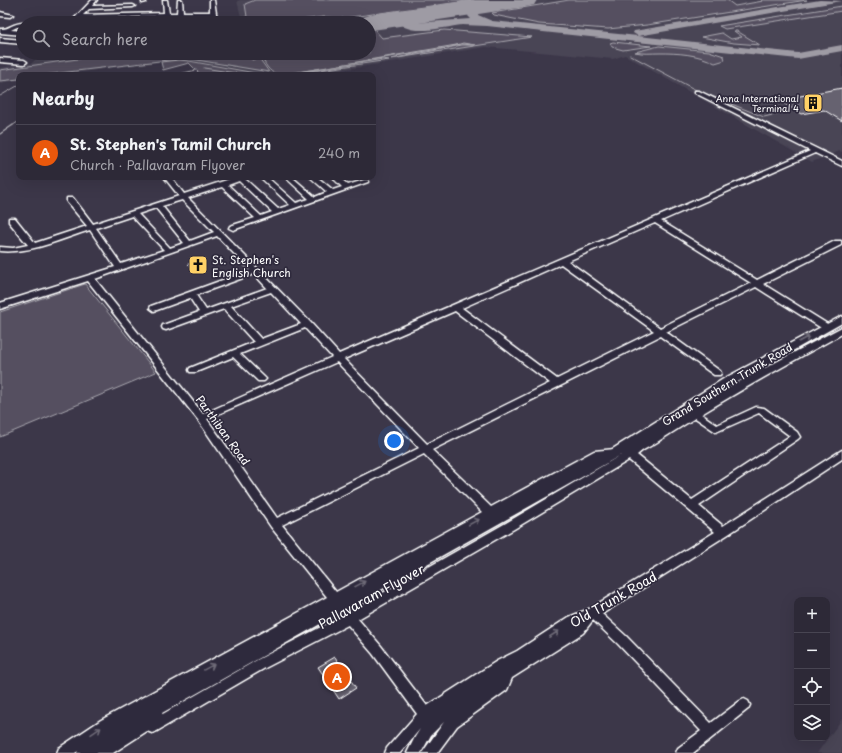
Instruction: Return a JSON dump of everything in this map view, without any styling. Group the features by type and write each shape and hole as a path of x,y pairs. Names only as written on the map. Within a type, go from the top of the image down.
{"main road":[{"name":"Grand Southern Trunk Road","path":"608,459 729,381 842,319"},
{"name":"Grand Southern Trunk Road","path":"645,444 694,413 842,330"},
{"name":"Pallavaram Flyover","path":"85,753 142,716 608,459 645,444"},
{"name":"Pallavaram Flyover","path":"99,753 192,695 466,544 608,459"}],"street":[{"path":"80,16 95,0"},
{"path":"117,7 120,0"},
{"path":"165,0 167,14"},
{"path":"180,0 180,14"},
{"path":"212,0 213,16"},
{"path":"88,8 133,6"},
{"path":"142,12 142,16"},
{"path":"92,16 142,12 167,14 213,13"},
{"path":"0,14 10,15"},
{"path":"7,31 16,25 14,22 16,20"},
{"path":"0,31 16,32"},
{"path":"0,40 16,42"},
{"path":"0,60 24,62"},
{"path":"697,92 842,164"},
{"path":"201,418 815,151"},
{"path":"169,180 183,197 307,324 424,448 490,513"},
{"path":"0,249 13,250 33,246 233,180"},
{"path":"244,180 277,212"},
{"path":"266,180 295,206"},
{"path":"292,180 314,199"},
{"path":"316,180 332,193"},
{"path":"338,180 347,188"},
{"path":"232,228 347,188 362,180"},
{"path":"223,184 259,218"},
{"path":"70,200 92,227 120,268"},
{"path":"157,205 188,243"},
{"path":"133,213 168,250"},
{"path":"12,220 33,246"},
{"path":"655,220 826,327"},
{"path":"0,306 120,268 219,233"},
{"path":"275,524 658,331 838,243"},
{"path":"562,261 717,373"},
{"path":"154,308 255,271"},
{"name":"Parthiban Road","path":"90,278 201,418 275,524 334,598"},
{"path":"166,327 273,289"},
{"path":"191,294 204,313"},
{"path":"226,306 260,343"},
{"path":"456,307 556,383"},
{"path":"193,370 307,324"},
{"path":"235,354 261,379"},
{"path":"691,506 795,437 794,434 761,410 756,410 716,429 694,413"},
{"path":"110,753 200,698 350,618 630,455 645,444"},
{"path":"64,753 106,724 597,454 608,459"},
{"name":"Old Trunk Road","path":"523,659 579,629 592,613 723,532 842,454"},
{"path":"630,455 723,532"},
{"path":"592,613 622,640 710,732"},
{"path":"350,618 377,650 425,714"},
{"path":"414,753 417,742 441,717 482,687 507,673 523,659"},
{"path":"482,687 488,679 523,659"},
{"path":"393,753 425,714 501,665 523,659"},
{"path":"429,753 452,722 503,686 507,673"},
{"path":"683,753 744,705"}],"shaded area":[{"path":"255,0 474,0 358,16 247,16 245,4"},
{"path":"569,0 727,0 735,6 763,1 761,0 807,0 647,25 608,29 539,24 494,15 492,13"},
{"path":"842,0 842,152 839,151 812,162 625,55 613,59 486,47 329,72 198,72 189,63 163,70 161,62 80,72 16,72 16,80 0,83 0,68 32,63 35,60 376,60 376,16 241,16 237,1"},
{"path":"842,6 842,11 725,29 719,26"},
{"path":"444,30 532,37 391,59 462,45 475,45 463,43 451,47 376,59 376,31 382,38"},
{"path":"734,31 737,31 760,45 734,43 701,37 722,33 731,39 742,37"},
{"path":"613,42 651,46 623,50 612,47 610,43"},
{"path":"659,46 709,51 724,56 725,60 715,63 702,58 681,54 635,52"},
{"path":"383,59 389,60 307,72 304,72"},
{"path":"71,60 168,60 68,72 16,72 16,79 0,81 0,70"},
{"path":"179,60 189,61 250,72 198,72 189,63 163,70 161,62"},
{"path":"197,60 260,60 269,72"},
{"path":"264,60 371,60 297,72 272,72 267,67"},
{"path":"85,284 156,372 0,437 0,312"},
{"path":"842,719 842,753 817,753 826,741 830,741 830,735"}],"building":[{"name":"Anna International Terminal 4","path":"842,88 842,121 824,110 801,114 779,100"},
{"name":"St. Stephen's English Church","path":"198,260 205,268 196,272 188,264"},
{"path":"335,657 356,688 339,699 318,667"}],"waterway":[{"path":"376,59 462,44 474,45"},
{"path":"630,55 694,89 764,117 785,112"},
{"path":"299,72 369,60"},
{"path":"204,68 229,72"},
{"path":"188,72 196,70"},
{"path":"0,96 16,87"},
{"path":"12,126 16,123"},
{"path":"0,134 13,125"}],"taxiway":[{"path":"638,33 838,0"},
{"path":"485,6 475,10 473,16 479,20 491,24 798,56 842,48"},
{"path":"410,16 404,19 403,22 411,26 421,27 464,22 487,23"}],"runway":[{"path":"376,22 525,0"}],"place":[{"name":"Anna International Terminal 4","path":"813,103"},
{"name":"St. Stephen's English Church","path":"198,265"},
{"name":"St. Stephen's Tamil Church","path":"337,677"}]}
